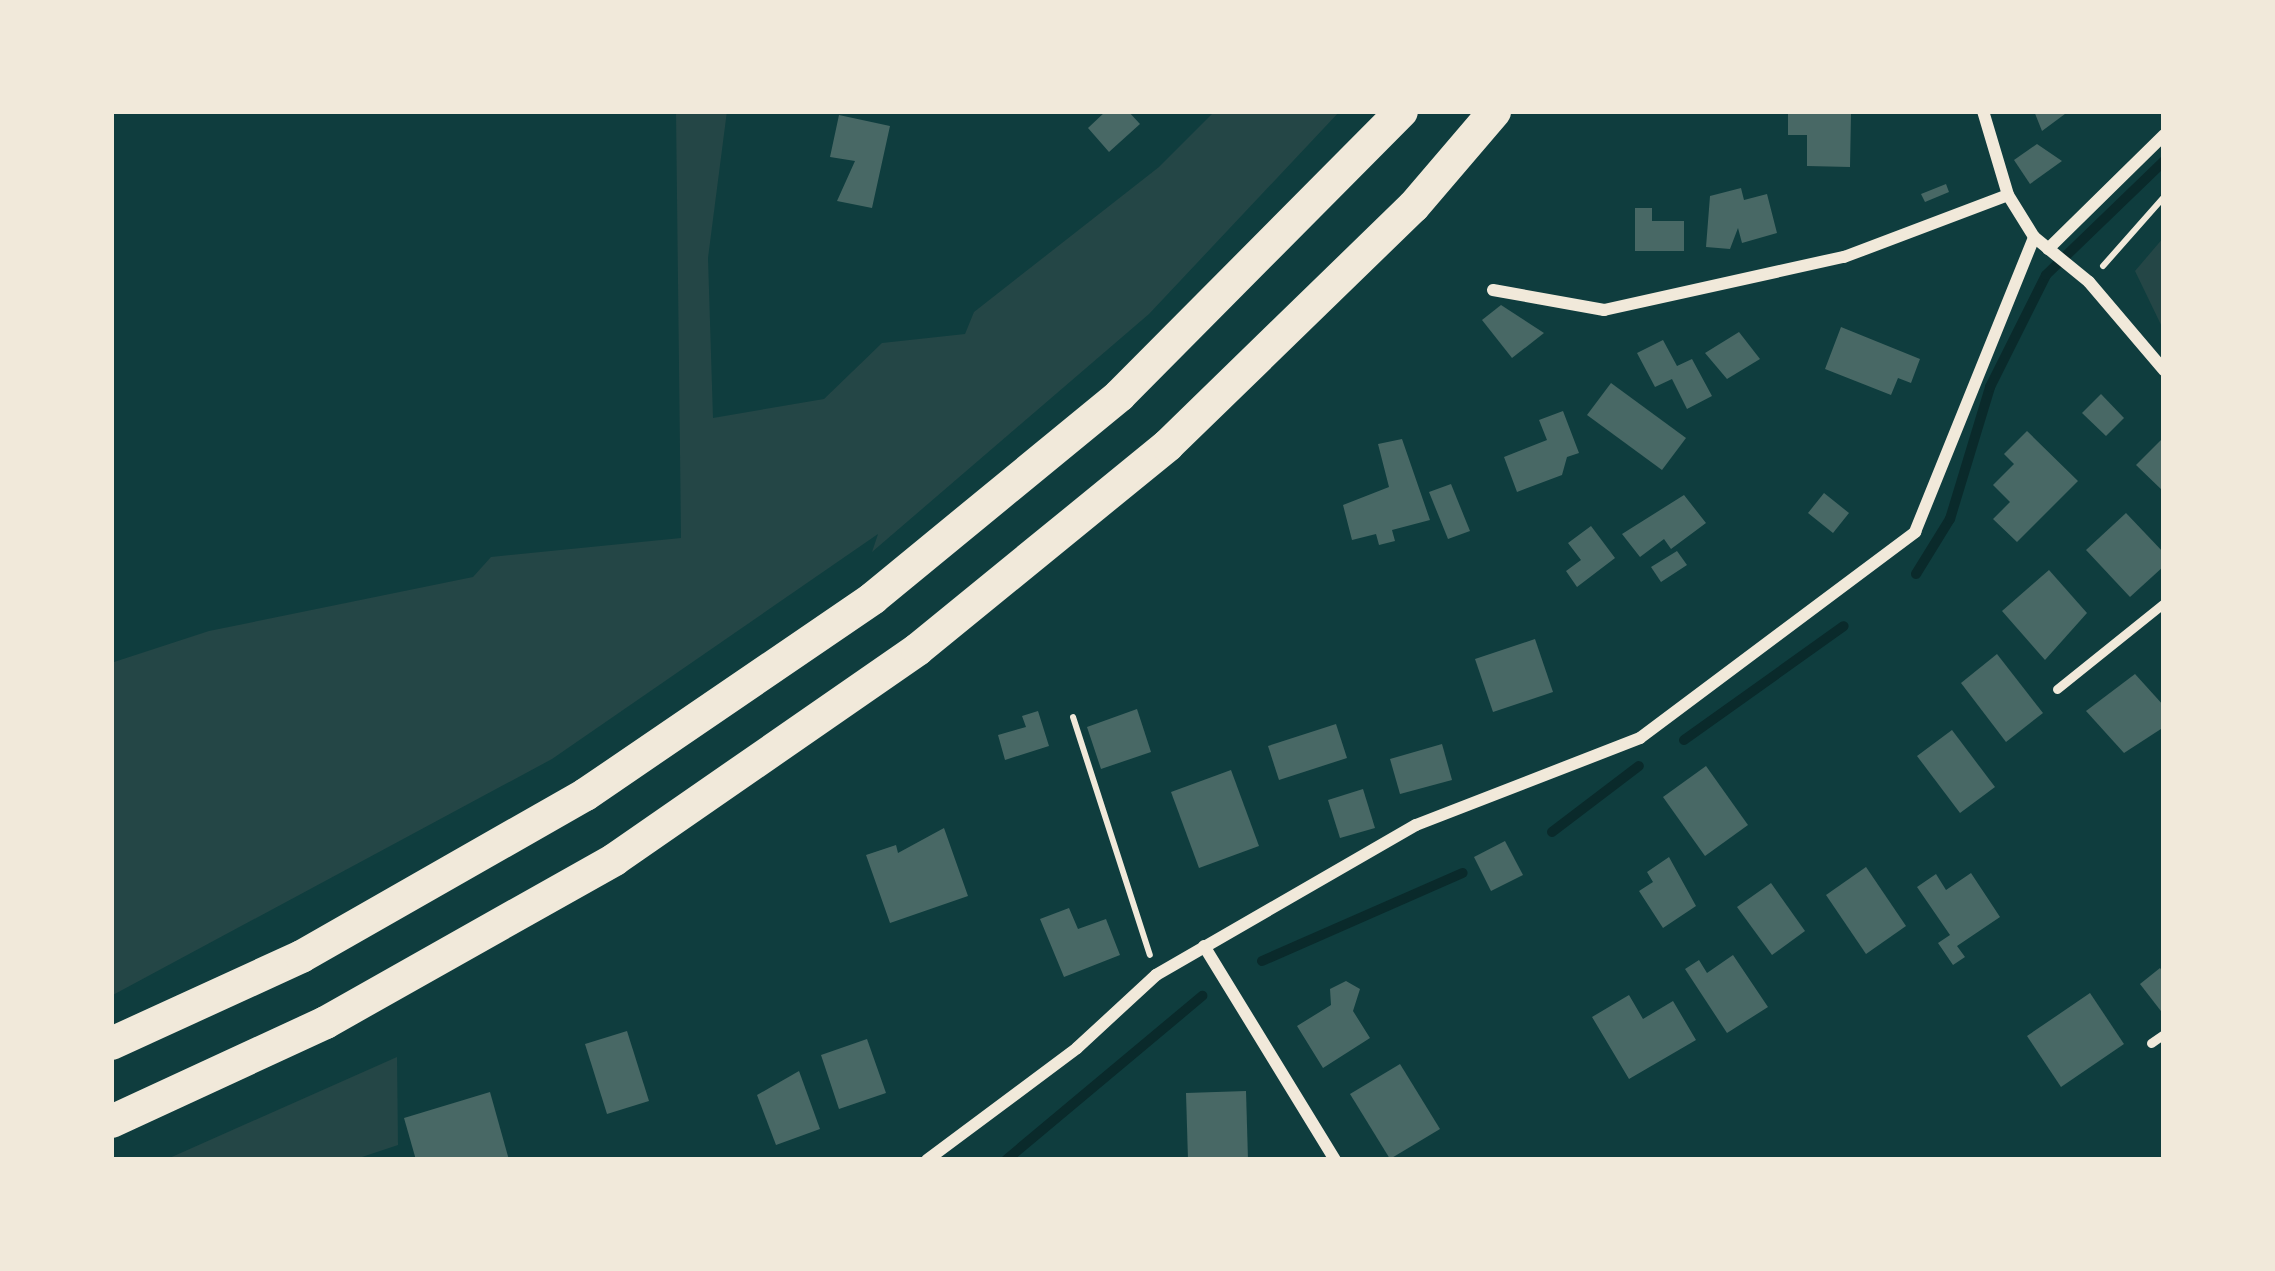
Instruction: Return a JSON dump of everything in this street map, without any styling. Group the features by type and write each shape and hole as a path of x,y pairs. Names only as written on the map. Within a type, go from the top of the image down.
{"highway":[{"path":"111,1043 301,956 585,794 872,598 1119,395 1400,111"},
{"path":"111,1121 325,1022 614,860 917,649 1167,446 1413,206 1495,111"}],"street":[{"path":"1983,111 2008,194 2034,237 2084,278 2164,370"},
{"path":"2052,252 2164,135"},
{"path":"1493,290 1604,310 1844,257 2008,194"},
{"path":"927,1160 1078,1048 1156,975 1416,825 1640,738 1915,532 2034,237"},
{"path":"1204,946 1335,1160"}],"lane":[{"path":"2057,688 2164,603"},
{"path":"2151,1043 2164,1034"}],"path":[{"path":"2084,278 2164,196"},
{"path":"1073,717 1156,975"}],"shaded area":[{"path":"676,111 727,111 708,258 713,418 824,399 882,343 965,334 974,312 1159,167 1215,111 1340,111 1149,314 872,552 878,534 552,759 111,996 111,663 209,631 473,577 491,557 681,538"},
{"path":"2164,237 2164,331 2135,271"},
{"path":"397,1057 398,1145 353,1160 165,1160"}],"building":[{"path":"1106,111 1128,111 1140,124 1109,152 1088,128"},
{"path":"1788,111 1851,114 1850,167 1807,166 1807,135 1788,135"},
{"path":"2034,111 2069,111 2042,131"},
{"path":"839,115 890,126 872,208 837,201 855,161 830,157"},
{"path":"2037,144 2062,161 2030,184 2014,160"},
{"path":"1946,184 1949,192 1925,202 1921,194"},
{"path":"1741,188 1744,200 1767,194 1777,233 1742,243 1738,228 1730,249 1706,247 1710,196"},
{"path":"1635,208 1652,208 1652,221 1684,221 1684,251 1635,251"},
{"path":"1501,305 1544,333 1512,358 1482,320"},
{"path":"1841,327 1920,359 1911,383 1898,378 1891,395 1825,369"},
{"path":"1739,332 1760,359 1727,379 1705,353"},
{"path":"1663,340 1677,366 1692,359 1712,396 1687,409 1672,379 1655,387 1637,353"},
{"path":"1611,383 1686,438 1662,470 1587,415"},
{"path":"2101,394 2124,418 2106,436 2082,413"},
{"path":"1563,411 1579,453 1567,457 1562,475 1517,492 1504,457 1547,440 1539,420"},
{"path":"2027,431 2078,481 2017,542 1993,519 2010,502 1993,485 2014,464 2004,454"},
{"path":"2164,437 2164,492 2136,465"},
{"path":"1402,439 1430,520 1392,530 1395,541 1379,545 1376,534 1352,540 1343,505 1389,487 1378,444"},
{"path":"1451,484 1470,531 1448,539 1429,492"},
{"path":"1824,493 1849,513 1833,533 1808,513"},
{"path":"1684,495 1706,523 1671,549 1664,539 1640,557 1622,534"},
{"path":"2126,513 2164,553 2164,566 2130,597 2086,550"},
{"path":"1591,526 1615,558 1577,587 1566,571 1581,560 1568,543"},
{"path":"1677,551 1687,565 1661,582 1651,567"},
{"path":"2049,570 2087,613 2045,660 2002,611"},
{"path":"1535,639 1553,692 1493,712 1475,659"},
{"path":"1997,654 2043,713 2006,742 1961,683"},
{"path":"2135,674 2164,706 2164,727 2124,753 2086,711"},
{"path":"1137,709 1151,752 1101,769 1087,727"},
{"path":"1038,711 1049,746 1005,760 998,735 1026,727 1022,716"},
{"path":"1336,724 1347,758 1279,780 1268,746"},
{"path":"1952,730 1995,787 1960,813 1917,756"},
{"path":"1442,744 1452,780 1400,794 1390,759"},
{"path":"1706,766 1748,825 1705,856 1663,797"},
{"path":"1231,770 1259,846 1199,868 1171,792"},
{"path":"1363,789 1375,828 1340,838 1328,800"},
{"path":"944,828 968,896 890,923 866,855 896,845 898,853"},
{"path":"1505,841 1523,875 1491,891 1474,857"},
{"path":"1669,857 1696,906 1663,928 1639,891 1653,882 1647,872"},
{"path":"1866,867 1906,926 1866,954 1826,895"},
{"path":"1971,873 2000,917 1957,946 1965,957 1953,965 1938,943 1950,935 1917,887 1936,874 1946,890"},
{"path":"1771,883 1805,931 1772,955 1737,907"},
{"path":"1069,908 1078,929 1106,919 1120,955 1064,977 1040,919"},
{"path":"1733,955 1768,1007 1727,1033 1685,969 1699,960 1707,973"},
{"path":"2160,968 2164,974 2164,1015 2140,984"},
{"path":"1346,981 1360,989 1353,1011 1370,1038 1323,1068 1297,1026 1331,1005 1330,989"},
{"path":"2090,993 2124,1044 2061,1087 2027,1036"},
{"path":"1629,995 1643,1019 1673,1001 1696,1040 1629,1079 1592,1017"},
{"path":"627,1031 649,1101 607,1114 585,1044"},
{"path":"867,1039 886,1093 839,1109 821,1055"},
{"path":"1400,1064 1440,1129 1390,1159 1350,1094"},
{"path":"799,1071 820,1129 776,1145 757,1095"},
{"path":"1246,1091 1248,1160 1188,1160 1186,1093"},
{"path":"490,1092 509,1160 416,1160 404,1118"}],"waterway":[{"path":"1916,574 1950,519 1990,387 2046,275 2164,161"},
{"path":"1684,740 1844,626"},
{"path":"1552,832 1639,766"},
{"path":"1262,961 1462,873"},
{"path":"1006,1160 1202,996"}]}
